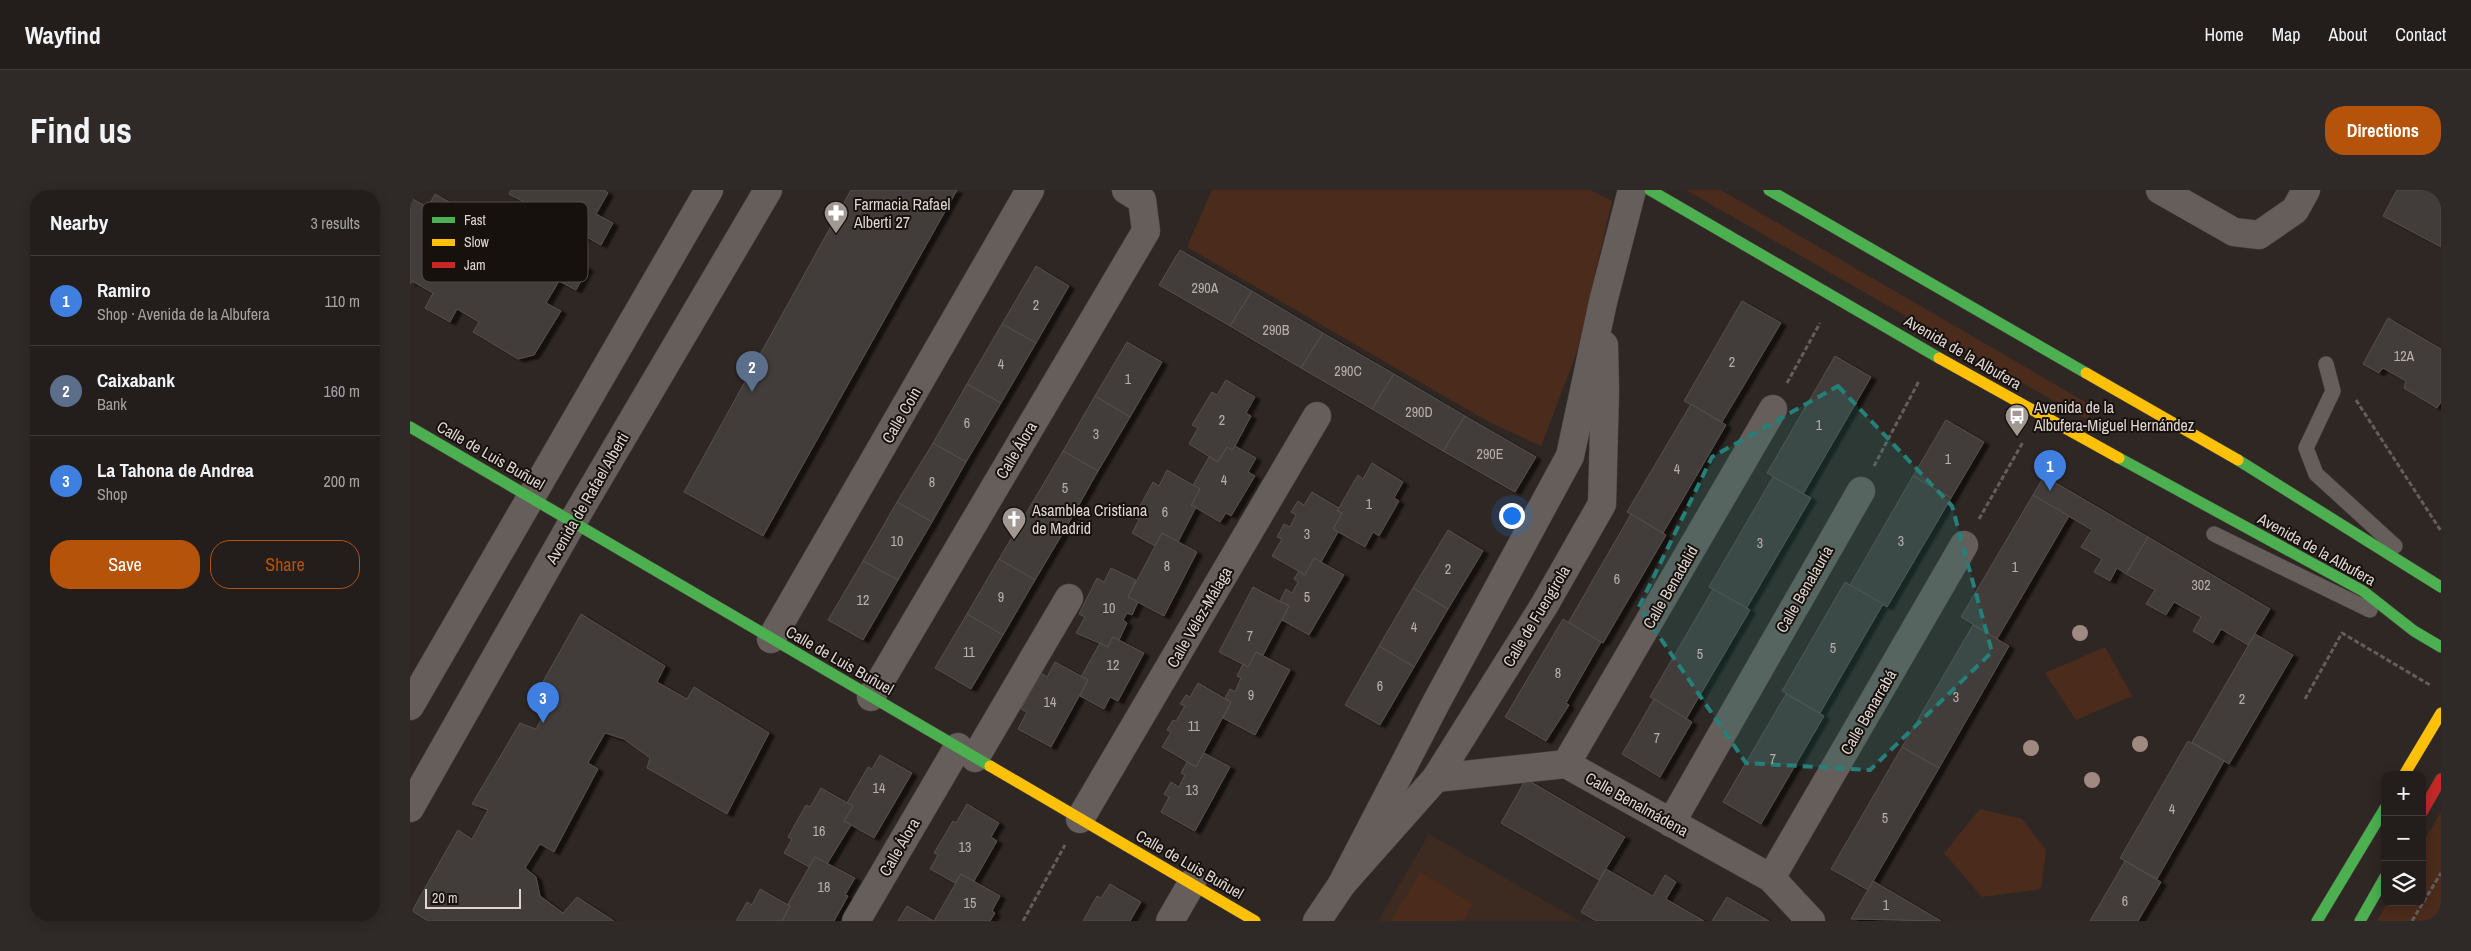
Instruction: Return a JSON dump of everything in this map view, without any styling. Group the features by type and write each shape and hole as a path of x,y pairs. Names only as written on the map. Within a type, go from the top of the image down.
{"main road":[{"name":"Avenida de la Albufera","path":"1650,190 2038,415 2362,591 2414,631 2441,647"},
{"name":"Avenida de la Albufera","path":"1769,190 2250,467 2440,587"},
{"name":"Calle de Luis Buñuel","path":"410,427 1255,921"},
{"path":"2406,771 2441,713"},
{"path":"2426,805 2441,779"},
{"path":"2317,921 2381,815"},
{"path":"2360,921 2381,884"}],"street":[{"path":"410,706 709,190"},
{"name":"Avenida de Rafael Alberti","path":"410,808 572,523 768,190"},
{"name":"Calle Coín","path":"772,639 1030,190"},
{"name":"Calle de Fuengirola","path":"1317,921 1342,884 1436,702 1570,456 1603,302 1632,190"},
{"path":"2160,190 2234,232 2259,235 2295,210 2306,190"},
{"name":"Calle Álora","path":"870,697 1146,231 1134,195"},
{"name":"Calle de Fuengirola","path":"1342,884 1436,778 1545,604 1602,504 1605,392 1603,302"},
{"name":"Calle Benadalid","path":"1566,764 1773,409"},
{"name":"Calle Vélez-Málaga","path":"1080,819 1317,416"},
{"name":"Calle Benalauría","path":"1671,822 1861,491"},
{"name":"Calle Benarrabá","path":"1771,878 1964,545"},
{"name":"Calle Álora","path":"856,921 1069,598"},
{"name":"Calle Benalmádena","path":"1436,778 1566,764 1771,878 1811,921"},
{"path":"1170,921 1192,883"}],"lane":[{"path":"2326,364 2332,391 2306,448 2316,474 2440,587"},
{"path":"2214,534 2414,631"}],"path":[{"path":"1773,409 1835,296"},
{"path":"1861,491 1933,353"},
{"path":"2355,399 2441,531"},
{"path":"1964,545 2038,415"},
{"path":"2305,700 2342,633 2433,687"},
{"path":"1023,921 1080,819"},
{"path":"2412,921 2441,873"}],"highlighted area":[{"path":"1838,386 1952,506 1992,652 1870,770 1746,763 1639,607 1712,457"}],"shaded area":[{"path":"1212,190 1590,190 1612,201 1577,352 1541,446 1489,422 1187,247"},
{"path":"1686,190 1721,190 2094,407 2087,420"},
{"path":"2105,647 2132,696 2076,720 2045,673"},
{"path":"1980,809 2022,819 2046,850 2041,889 1982,897 1944,853"},
{"path":"2441,812 2441,921 2377,921 2386,906 2426,906 2426,837"},
{"path":"1429,834 1580,921 1378,921"},
{"path":"1420,872 1473,904 1463,921 1391,921"}],"building":[{"path":"511,190 604,190 608,193 596,214 613,223 601,245 588,238 588,202 524,202 509,194"},
{"path":"851,190 957,190 763,536 684,492"},
{"path":"2397,190 2441,190 2441,247 2383,216"},
{"path":"435,194 449,202 431,202"},
{"path":"410,198 422,204 422,282 558,282 546,303 561,311 534,355 518,359 473,332 479,322 457,309 450,322 425,308 433,293 412,281 410,284"},
{"path":"1180,250 1252,291 1230,326 1159,285"},
{"path":"1036,266 1069,286 1036,343 1002,324"},
{"path":"561,282 580,282 576,290"},
{"path":"1252,291 1323,333 1301,368 1230,326"},
{"path":"1742,301 1781,323 1722,422 1684,401"},
{"path":"2388,318 2441,349 2441,402 2437,408 2404,388 2406,381 2383,368 2379,373 2363,364"},
{"path":"1002,324 1036,343 1001,403 967,384"},
{"path":"1323,333 1394,374 1372,409 1301,368"},
{"path":"1127,342 1162,362 1130,417 1095,396"},
{"path":"1835,356 1871,377 1803,494 1767,473"},
{"path":"1394,374 1465,416 1443,451 1372,409"},
{"path":"1226,380 1255,397 1246,413 1251,416 1235,446 1232,450 1227,447 1218,462 1189,444 1198,428 1192,425 1212,392 1217,395"},
{"path":"967,384 1001,403 966,462 933,443"},
{"path":"1095,396 1130,417 1098,471 1063,451"},
{"path":"1691,404 1726,425 1663,533 1627,512"},
{"path":"1465,416 1536,457 1515,492 1443,451"},
{"path":"1946,420 1984,442 1951,498 1913,476"},
{"path":"933,443 966,462 932,522 897,502"},
{"path":"1235,446 1256,458 1248,472 1255,476 1231,516 1226,513 1220,522 1191,505 1200,489 1193,485 1209,457 1218,462 1227,447 1232,450"},
{"path":"1063,451 1098,471 1067,526 1031,505"},
{"path":"1372,463 1403,482 1394,498 1399,501 1379,536 1373,532 1365,547 1333,529 1342,513 1337,511 1358,475 1363,479"},
{"path":"1167,470 1200,489 1191,505 1196,507 1178,542 1162,533 1155,546 1132,533 1139,520 1134,517 1153,482 1159,486"},
{"path":"1913,476 1951,498 1887,607 1850,585"},
{"path":"2044,476 2148,537 2126,574 2117,568 2110,581 2094,572 2102,559 2081,547 2092,530 2033,495"},
{"path":"1773,477 1811,498 1746,609 1709,587"},
{"path":"1312,492 1339,508 1337,511 1342,513 1333,529 1338,532 1321,562 1314,558 1305,575 1272,556 1282,539 1277,537 1284,524 1290,527 1296,515 1291,512 1298,501 1304,505"},
{"path":"2033,495 2069,516 1997,639 1961,617"},
{"path":"897,502 932,522 898,580 863,561"},
{"path":"1031,505 1067,526 1035,580 999,559"},
{"path":"1631,514 1666,535 1603,643 1568,623"},
{"path":"1448,530 1483,551 1448,609 1413,588"},
{"path":"1162,533 1197,552 1164,616 1128,597"},
{"path":"2148,537 2270,609 2248,645 2221,629 2213,643 2193,631 2201,617 2174,602 2166,615 2146,604 2155,590 2126,574"},
{"path":"1314,558 1344,575 1309,635 1282,620 1289,606 1280,601 1286,589 1292,593 1298,582 1294,579 1299,571 1305,575"},
{"path":"999,559 1035,580 1003,635 967,614"},
{"path":"863,561 898,580 863,640 828,620"},
{"path":"1111,568 1136,580 1128,597 1138,602 1132,615 1127,613 1123,620 1127,623 1119,640 1113,637 1108,647 1076,633 1085,617 1079,614 1097,578 1104,582"},
{"path":"1845,582 1883,604 1820,713 1782,691"},
{"path":"1253,587 1289,606 1263,655 1256,652 1248,667 1219,652"},
{"path":"1413,588 1448,609 1414,667 1379,646"},
{"path":"1713,589 1750,610 1686,719 1650,697"},
{"path":"581,614 665,666 657,682 687,699 694,687 769,733 727,814 647,768 650,758 624,739 605,733 588,763 598,769 554,852 540,844 525,868 536,877 540,896 563,913 577,897 614,921 428,921 412,911 458,830 472,839 488,810 472,804 520,723 536,729 550,704 536,694"},
{"path":"967,614 1003,635 971,689 935,668"},
{"path":"1563,619 1601,642 1566,703 1569,705 1546,741 1505,717"},
{"path":"1973,625 2009,646 1939,768 1902,747"},
{"path":"2255,634 2293,655 2229,764 2192,742"},
{"path":"1113,637 1144,653 1118,701 1110,697 1104,709 1080,696 1088,680 1081,677 1100,643 1108,647"},
{"path":"1379,646 1414,667 1380,725 1345,705"},
{"path":"1256,652 1290,670 1255,735 1223,718 1231,702 1225,698 1230,689 1235,692 1241,678 1237,676 1243,664 1248,667"},
{"path":"1055,662 1088,680 1051,747 1018,729 1027,712 1021,709 1041,673 1047,677"},
{"path":"1198,683 1231,702 1196,767 1162,747 1171,732 1167,730 1173,720 1176,721 1185,706 1180,704 1186,695 1190,697"},
{"path":"1786,694 1824,716 1761,824 1723,802"},
{"path":"1654,699 1692,722 1660,777 1622,754"},
{"path":"2188,741 2224,761 2157,879 2120,858"},
{"path":"1902,747 1939,768 1868,890 1831,869"},
{"path":"1204,753 1230,767 1195,831 1161,812 1169,797 1164,794 1171,782 1179,787 1185,775 1181,773 1187,762 1196,767"},
{"path":"880,755 912,773 874,838 844,821 853,806 847,803 868,767 872,769"},
{"path":"1526,779 1625,837 1599,880 1501,823"},
{"path":"821,788 853,806 844,821 851,825 827,864 815,857 809,867 784,853 792,839 788,837 806,805 810,807"},
{"path":"967,804 999,823 991,837 997,841 974,881 961,874 955,883 930,869 938,855 934,853 953,821 956,823"},
{"path":"815,857 855,878 845,895 848,896 834,921 782,921 790,906 788,904"},
{"path":"2125,861 2161,882 2138,921 2090,921"},
{"path":"1606,869 1653,896 1665,875 1676,882 1666,899 1704,921 1596,921 1581,912"},
{"path":"961,874 1000,896 992,911 995,913 990,921 934,921"},
{"path":"1873,881 1941,921 1851,919"},
{"path":"1110,884 1141,902 1130,921 1083,921 1097,896 1101,898"},
{"path":"760,889 790,906 782,921 736,921 747,902 752,905"},
{"path":"1727,897 1769,921 1712,921"},
{"path":"907,906 934,921 898,921"}],"traffic: fast":[{"path":"1650,190 1939,358"},
{"path":"1769,190 2086,373"},
{"path":"410,427 990,766"},
{"path":"2119,458 2363,591 2414,631 2441,647"},
{"path":"2238,460 2441,587"},
{"path":"2317,921 2381,815"},
{"path":"2360,921 2381,884"}],"traffic: slow":[{"path":"1939,358 2119,458"},
{"path":"2086,373 2238,460"},
{"path":"2406,771 2441,713"},
{"path":"990,766 1255,921"}],"traffic: jam":[{"path":"2426,805 2441,779"}],"place":[{"name":"Farmacia Rafael Alberti 27","path":"836,234"},
{"name":"Caixabank","path":"752,392"},
{"name":"Avenida de la Albufera-Miguel Hernández","path":"2017,437"},
{"name":"Ramiro","path":"2050,491"},
{"name":"Asamblea Cristiana de Madrid","path":"1014,540"},
{"name":"La Tahona de Andrea","path":"543,723"}]}
